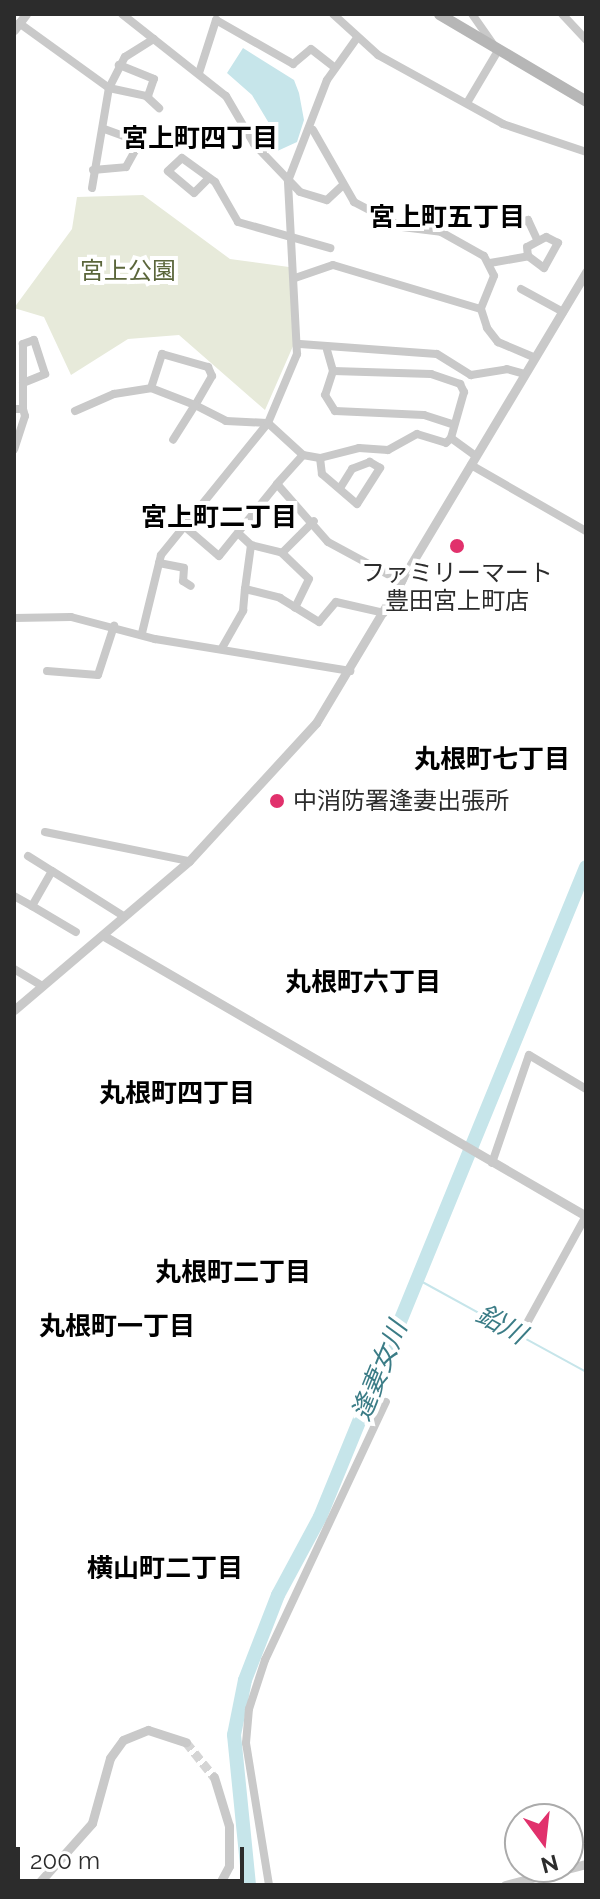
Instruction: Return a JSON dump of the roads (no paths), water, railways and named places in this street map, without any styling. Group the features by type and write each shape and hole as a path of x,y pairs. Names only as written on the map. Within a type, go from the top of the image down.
{"main road":[{"path":"439,14 586,101"}],"street":[{"path":"26,14 16,26 109,88 146,96 159,108"},
{"path":"122,14 230,101 254,144 288,181 324,200 341,187"},
{"path":"333,14 357,38 511,128 586,152"},
{"path":"467,103 497,48 472,14"},
{"path":"563,14 586,40"},
{"path":"199,73 219,17 293,64 311,49 334,67"},
{"path":"142,633 159,563 184,526 268,423 300,344 288,232 288,181 313,130 334,67 357,38"},
{"path":"92,188 109,88 119,65 154,39"},
{"path":"119,65 154,79 146,96"},
{"path":"93,170 126,167 140,142 104,129"},
{"path":"313,130 341,187 380,218 441,232 490,263 494,276 481,309 495,340 534,357"},
{"path":"209,178 194,193 168,171 179,157 209,178 238,222 288,232 330,248"},
{"path":"515,225 528,220 538,241"},
{"path":"549,236 558,247 544,268 528,256 527,247 549,236"},
{"path":"490,263 528,256"},
{"path":"295,278 333,265 481,309"},
{"path":"14,1010 189,861 286,759 351,671 586,272"},
{"path":"521,289 563,312"},
{"path":"14,449 23,383 23,344 34,340 45,374 23,383"},
{"path":"300,344 327,350 437,354 465,374 507,369 524,374"},
{"path":"327,350 333,371 325,395 335,411 424,415 451,424"},
{"path":"151,388 162,354 208,367 212,376 173,440"},
{"path":"333,371 431,374 460,384 464,392 451,424 451,438 473,461 586,531"},
{"path":"75,411 114,394 151,388 226,421 268,423 303,455 320,458 359,448 388,450 417,434 446,443 451,438"},
{"path":"184,526 219,556 303,455"},
{"path":"320,458 322,474 357,504 380,468 370,462 352,469 340,488"},
{"path":"277,484 314,521 328,542 402,582"},
{"path":"282,553 314,521"},
{"path":"238,533 251,545 282,553 309,579 295,608"},
{"path":"222,648 243,611 251,545"},
{"path":"159,563 184,568 183,581 191,586"},
{"path":"245,589 295,608 319,622 336,602 384,613"},
{"path":"14,618 71,617 351,671"},
{"path":"47,671 98,675 114,626"},
{"path":"45,832 189,861"},
{"path":"28,856 125,917"},
{"path":"32,906 52,871"},
{"path":"14,896 76,932"},
{"path":"104,936 586,1216 521,1334"},
{"path":"14,969 41,985"},
{"path":"488,1160 529,1055 586,1089"},
{"path":"269,1885 246,1743 249,1709 265,1660 386,1402"},
{"path":"37,1885 92,1823 110,1758 123,1740 148,1730 186,1742"},
{"path":"214,1777 229,1826 229,1866 219,1885"},
{"path":"505,1885 586,1864"}],"water":[{"path":"243,48 294,80 299,93 304,120 297,142 273,153 264,142 276,135 252,95 227,73"}],"waterway":[{"name":"逢妻女川","path":"249,1885 234,1735 245,1680 278,1595 320,1517 586,867"},
{"name":"鉛川","path":"417,1279 586,1372"}],"tunnel":[{"path":"186,1742 214,1777"}],"place":[{"name":"ファミリーマート 豊田宮上町店","path":"457,546"},
{"name":"中消防署逢妻出張所","path":"277,801"}],"district":[{"name":"宮上町四丁目","path":"200,139"},
{"name":"宮上町五丁目","path":"447,218"},
{"name":"宮上町二丁目","path":"219,518"},
{"name":"丸根町七丁目","path":"492,760"},
{"name":"丸根町六丁目","path":"363,983"},
{"name":"丸根町四丁目","path":"177,1094"},
{"name":"丸根町二丁目","path":"233,1273"},
{"name":"丸根町一丁目","path":"117,1327"},
{"name":"横山町二丁目","path":"165,1569"}],"park label":[{"name":"宮上公園","path":"128,271"}]}
